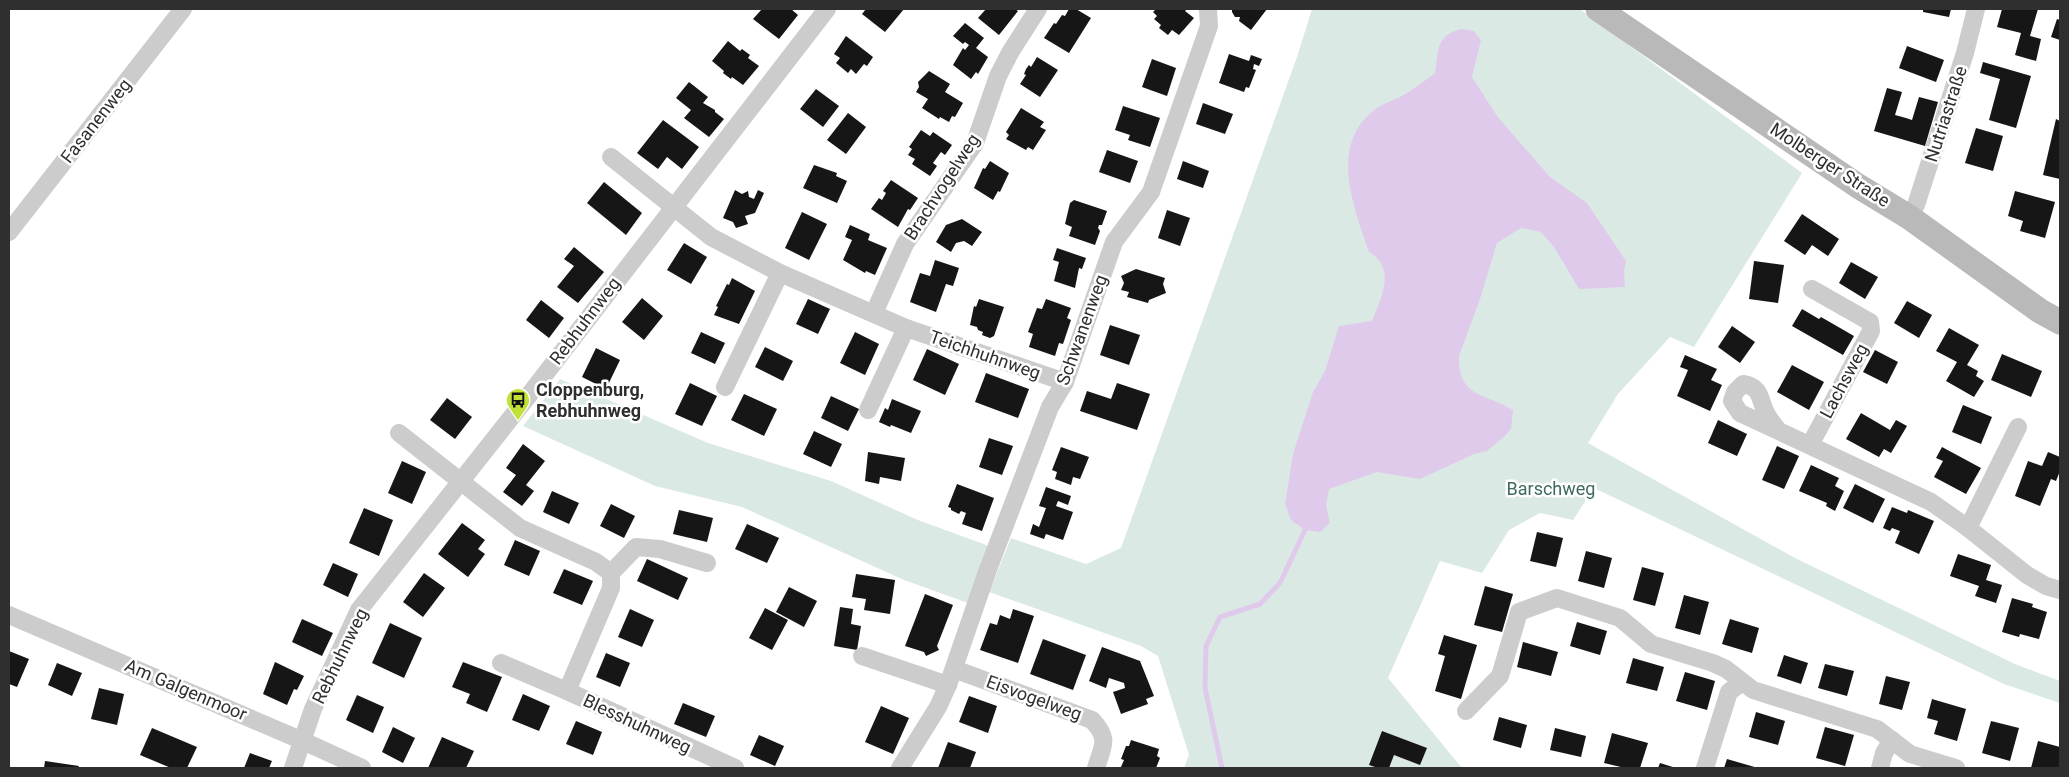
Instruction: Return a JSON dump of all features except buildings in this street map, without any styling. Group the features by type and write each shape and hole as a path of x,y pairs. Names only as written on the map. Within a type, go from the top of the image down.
{"main road":[{"name":"Molberger Straße","path":"1598,9 1858,186 1909,216 2040,311 2060,322"}],"street":[{"name":"Fasanenweg","path":"9,232 183,9"},
{"name":"Rebhuhnweg","path":"293,768 313,709 359,610 529,395 827,9"},
{"name":"Brachvogelweg","path":"874,313 905,244 975,143 998,76 1038,9"},
{"name":"Schwanenweg","path":"900,768 938,707 948,685 987,572 1050,407 1065,382 1114,242 1151,192 1209,26 1208,9"},
{"name":"Nutriastraße","path":"1909,216 1916,205 1966,53 1976,9"},
{"path":"611,157 673,207"},
{"name":"Teichhuhnweg","path":"673,207 711,237 780,273 906,328 1065,382"},
{"path":"725,387 780,273"},
{"name":"Lachsweg","path":"1810,445 1871,332 1870,322 1812,289"},
{"name":"Teichhuhnweg","path":"868,410 906,328"},
{"path":"1968,528 2018,427"},
{"path":"1778,430 1931,502 1968,528 2027,575 2046,586 2060,590"},
{"path":"398,433 520,528 596,562 611,573 636,547 660,550 707,563"},
{"name":"Blesshuhnweg","path":"567,691 611,588 611,573"},
{"path":"1466,711 1500,676 1519,612 1557,598 1620,618 1651,644 1726,669 1753,690 1877,729 1910,754 1956,768"},
{"name":"Am Galgenmoor","path":"9,614 303,740 362,768"},
{"path":"862,656 948,685"},
{"name":"Blesshuhnweg","path":"501,663 735,768"},
{"name":"Eisvogelweg","path":"954,669 1092,720 1103,732 1104,742 1096,768"},
{"path":"1705,768 1729,692 1742,682"},
{"path":"1880,768 1884,753 1892,740"}],"green space":[{"name":"Barschweg","path":"1312,9 1580,9 1802,173 1694,347 1670,337 1618,394 1588,443 1795,558 2015,664 2060,681 2060,703 2004,684 1594,488 1573,520 1540,513 1509,530 1482,573 1440,561 1388,678 1462,768 1184,768 1189,755 1158,656 1141,646 989,592 1011,538 1086,564 1121,548 1298,54"},
{"path":"560,379 708,443 831,481 918,520 989,546 968,603 904,580 742,507 655,486 523,426"}],"shaded area":[{"path":"1461,29 1474,31 1481,40 1472,77 1497,116 1550,177 1587,203 1626,261 1624,271 1625,287 1579,289 1554,247 1541,232 1521,228 1497,243 1480,299 1459,356 1460,370 1463,380 1475,392 1513,410 1511,429 1487,451 1474,454 1420,479 1377,472 1329,489 1326,505 1330,523 1320,532 1305,530 1291,520 1285,504 1293,454 1313,392 1325,371 1339,326 1372,321 1384,284 1383,266 1369,252 1352,197 1348,159 1352,142 1360,125 1373,111 1405,94 1435,73 1438,51 1442,40"}],"waterway":[{"path":"1222,768 1205,688 1206,646 1220,617 1260,604 1280,583 1305,530"}],"place":[{"name":"Cloppenburg, Rebhuhnweg","path":"518,421"}]}
